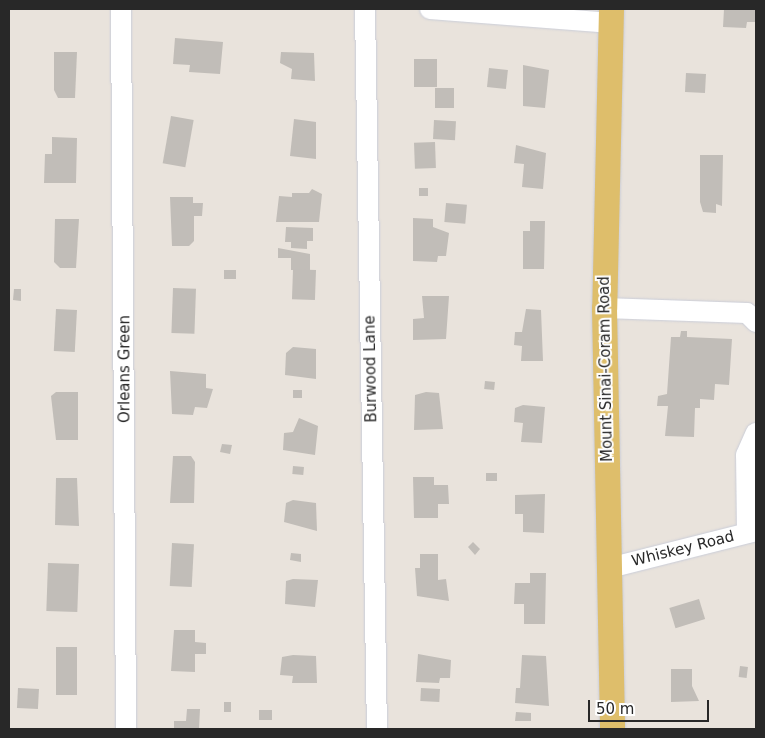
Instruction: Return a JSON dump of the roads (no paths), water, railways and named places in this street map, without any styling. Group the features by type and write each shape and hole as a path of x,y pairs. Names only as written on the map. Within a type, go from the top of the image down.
{"main road":[{"name":"Mount Sinai-Coram Road","path":"611,16 604,308 612,729"}],"street":[{"name":"Orleans Green","path":"121,9 126,729"},
{"name":"Burwood Lane","path":"365,9 377,729"},
{"path":"430,9 611,16"},
{"path":"604,308 747,313 756,322"},
{"path":"752,532 746,455 756,433"},
{"name":"Whiskey Road","path":"609,568 752,532"}]}
